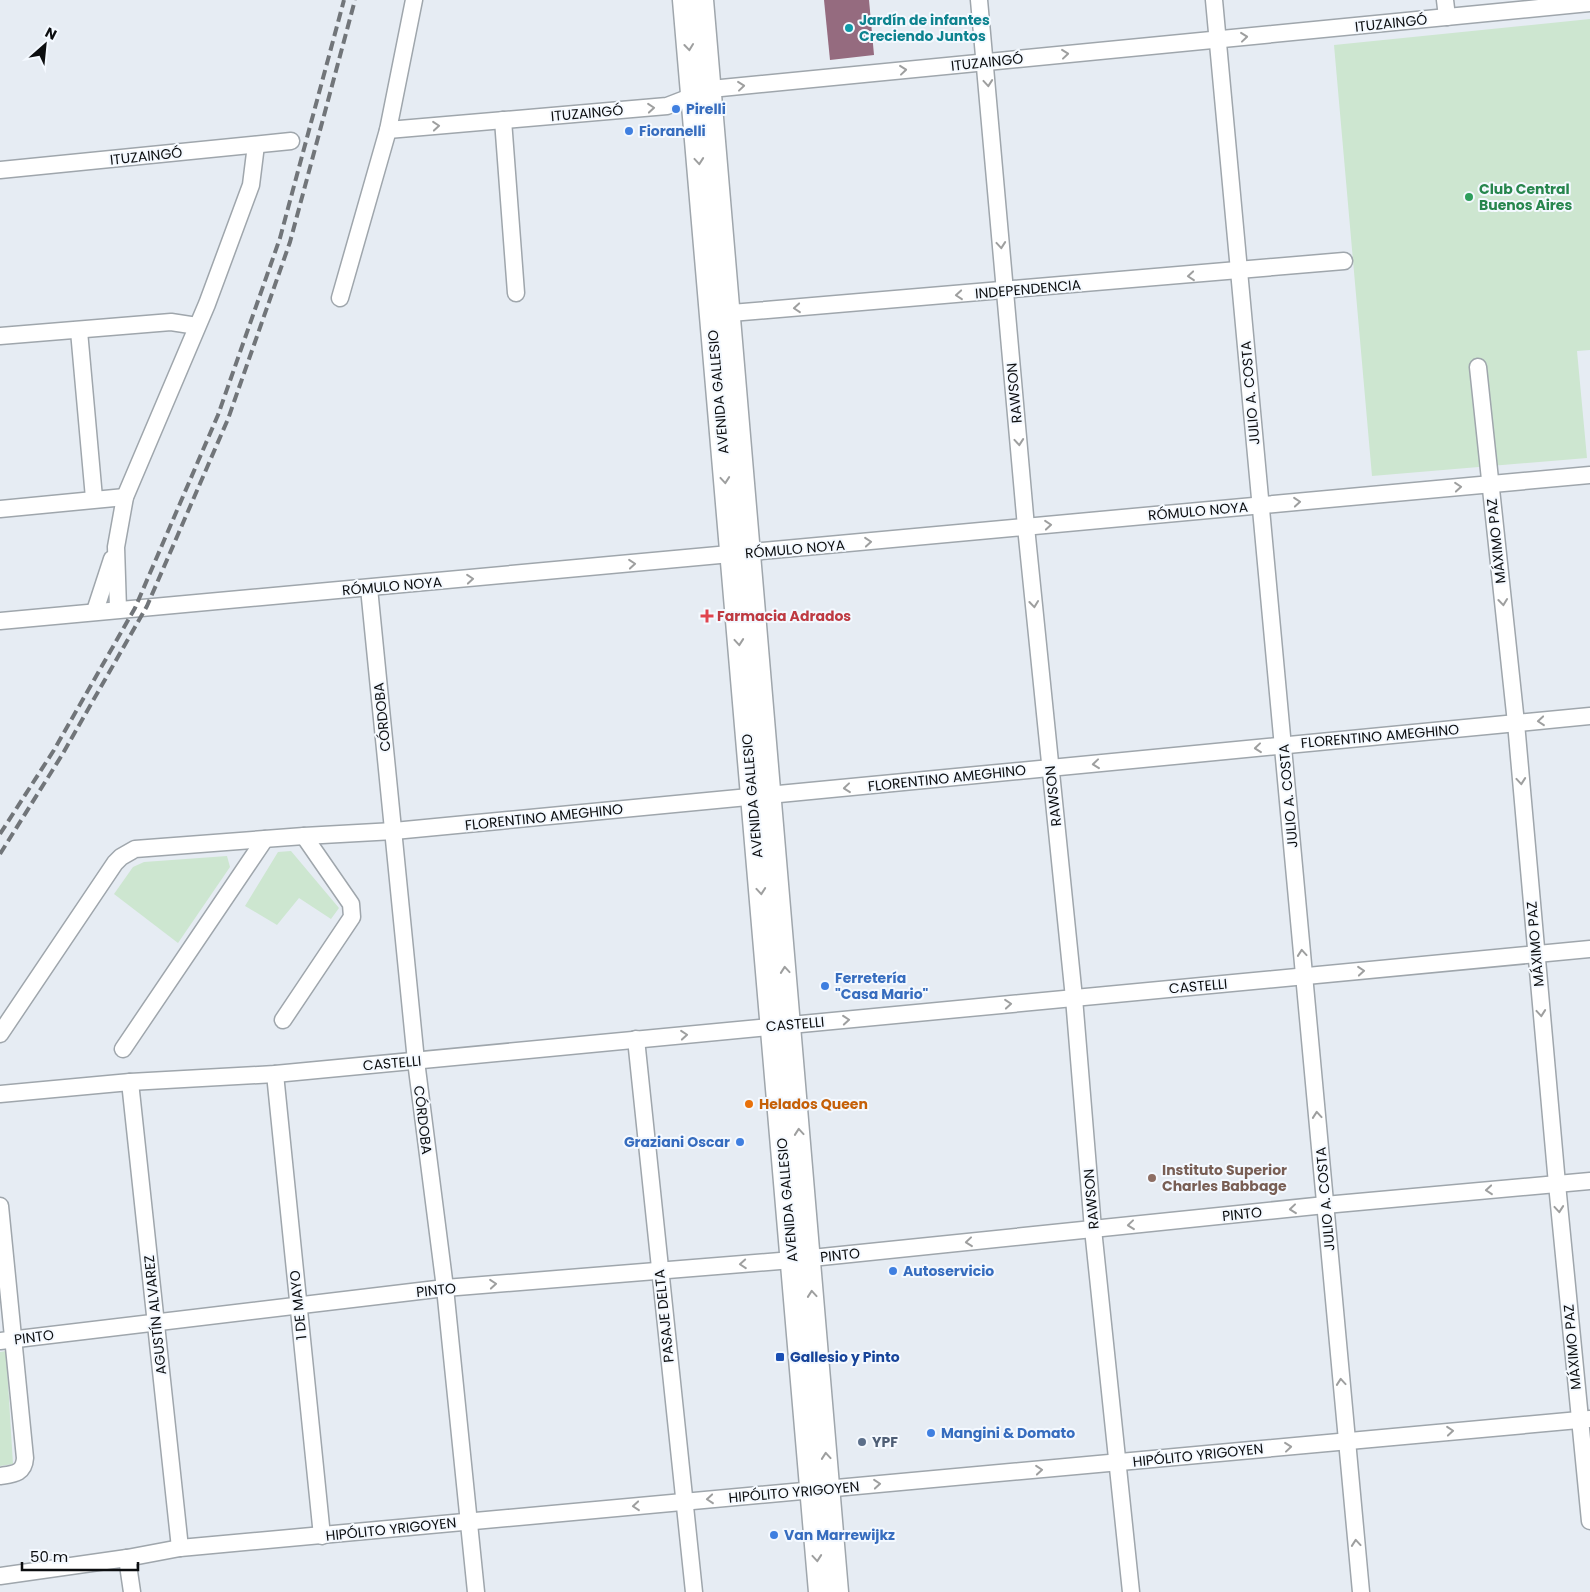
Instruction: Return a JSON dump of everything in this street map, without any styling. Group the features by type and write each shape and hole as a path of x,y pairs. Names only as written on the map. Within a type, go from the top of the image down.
{"main road":[{"name":"AVENIDA GALLESIO","path":"684,0 702,92"},
{"name":"AVENIDA GALLESIO","path":"702,0 702,92 761,796 820,1489 837,1592"},
{"name":"AVENIDA GALLESIO","path":"820,1489 820,1592"}],"street":[{"path":"340,298 388,130 414,0"},
{"name":"RAWSON","path":"979,0 1026,527 1074,998 1093,1229 1131,1592"},
{"name":"JULIO A. COSTA","path":"1214,0 1361,1592"},
{"path":"1445,0 1447,17"},
{"name":"ITUZAINGÓ","path":"388,130 667,106 702,92 986,62 1590,3"},
{"path":"504,120 516,293"},
{"name":"ITUZAINGÓ","path":"0,170 256,146 291,141"},
{"path":"95,611 116,547 125,497 198,326 251,185 256,146"},
{"name":"INDEPENDENCIA","path":"721,314 1005,292 1344,262"},
{"path":"0,336 80,331 171,322 198,326"},
{"path":"80,331 94,498"},
{"name":"MÁXIMO PAZ","path":"1478,367 1516,723 1557,1184 1585,1419 1590,1521"},
{"name":"RÓMULO NOYA","path":"0,620 369,588 1590,475"},
{"path":"0,509 94,498 125,497"},
{"path":"116,547 118,609"},
{"name":"CÓRDOBA","path":"369,588 416,1061 445,1288 476,1592"},
{"name":"FLORENTINO AMEGHINO","path":"0,1034 121,857 135,849 394,831 1590,716"},
{"path":"283,1020 352,917 352,904 304,836"},
{"path":"123,1049 265,839"},
{"name":"CASTELLI","path":"0,1094 130,1082 275,1074 1590,949"},
{"name":"PASAJE DELTA","path":"636,1039 694,1592"},
{"name":"1 DE MAYO","path":"275,1074 322,1536"},
{"name":"AGUSTÍN ALVAREZ","path":"130,1082 180,1548"},
{"name":"PINTO","path":"7,1340 445,1288 801,1259 1325,1205 1590,1181"},
{"path":"0,1476 18,1473 24,1466 26,1458 7,1340 1,1216"},
{"name":"HIPÓLITO YRIGOYEN","path":"0,1576 127,1558 180,1548 1585,1419"},
{"path":"127,1558 132,1592"}],"green space":[{"name":"Club Central Buenos Aires","path":"1590,19 1590,350 1577,351 1587,458 1372,476 1334,45"},
{"path":"291,851 339,908 331,919 299,898 277,925 245,906 278,852"},
{"path":"227,856 230,867 178,943 114,894 133,867 144,862"},
{"path":"6,1351 13,1464 0,1466 0,1352"}],"building":[{"name":"Jardín de infantes Creciendo Juntos","path":"824,0 869,0 874,55 830,60"}],"railway":[{"path":"0,834 54,750 135,608 218,415 280,238 344,0"},
{"path":"0,854 62,755 147,606 228,419 290,242 355,0"}],"place":[{"name":"Jardín de infantes Creciendo Juntos","path":"849,28"},
{"name":"Pirelli","path":"676,109"},
{"name":"Fioranelli","path":"629,131"},
{"name":"Club Central Buenos Aires","path":"1469,197"},
{"name":"Farmacia Adrados","path":"707,616"},
{"name":"Ferretería \"Casa Mario\"","path":"825,986"},
{"name":"Helados Queen","path":"749,1104"},
{"name":"Graziani Oscar","path":"740,1142"},
{"name":"Instituto Superior Charles Babbage","path":"1152,1178"},
{"name":"Autoservicio","path":"893,1271"},
{"name":"Gallesio y Pinto","path":"780,1357"},
{"name":"Mangini & Domato","path":"931,1433"},
{"name":"YPF","path":"862,1442"},
{"name":"Van Marrewijkz","path":"774,1535"}]}
